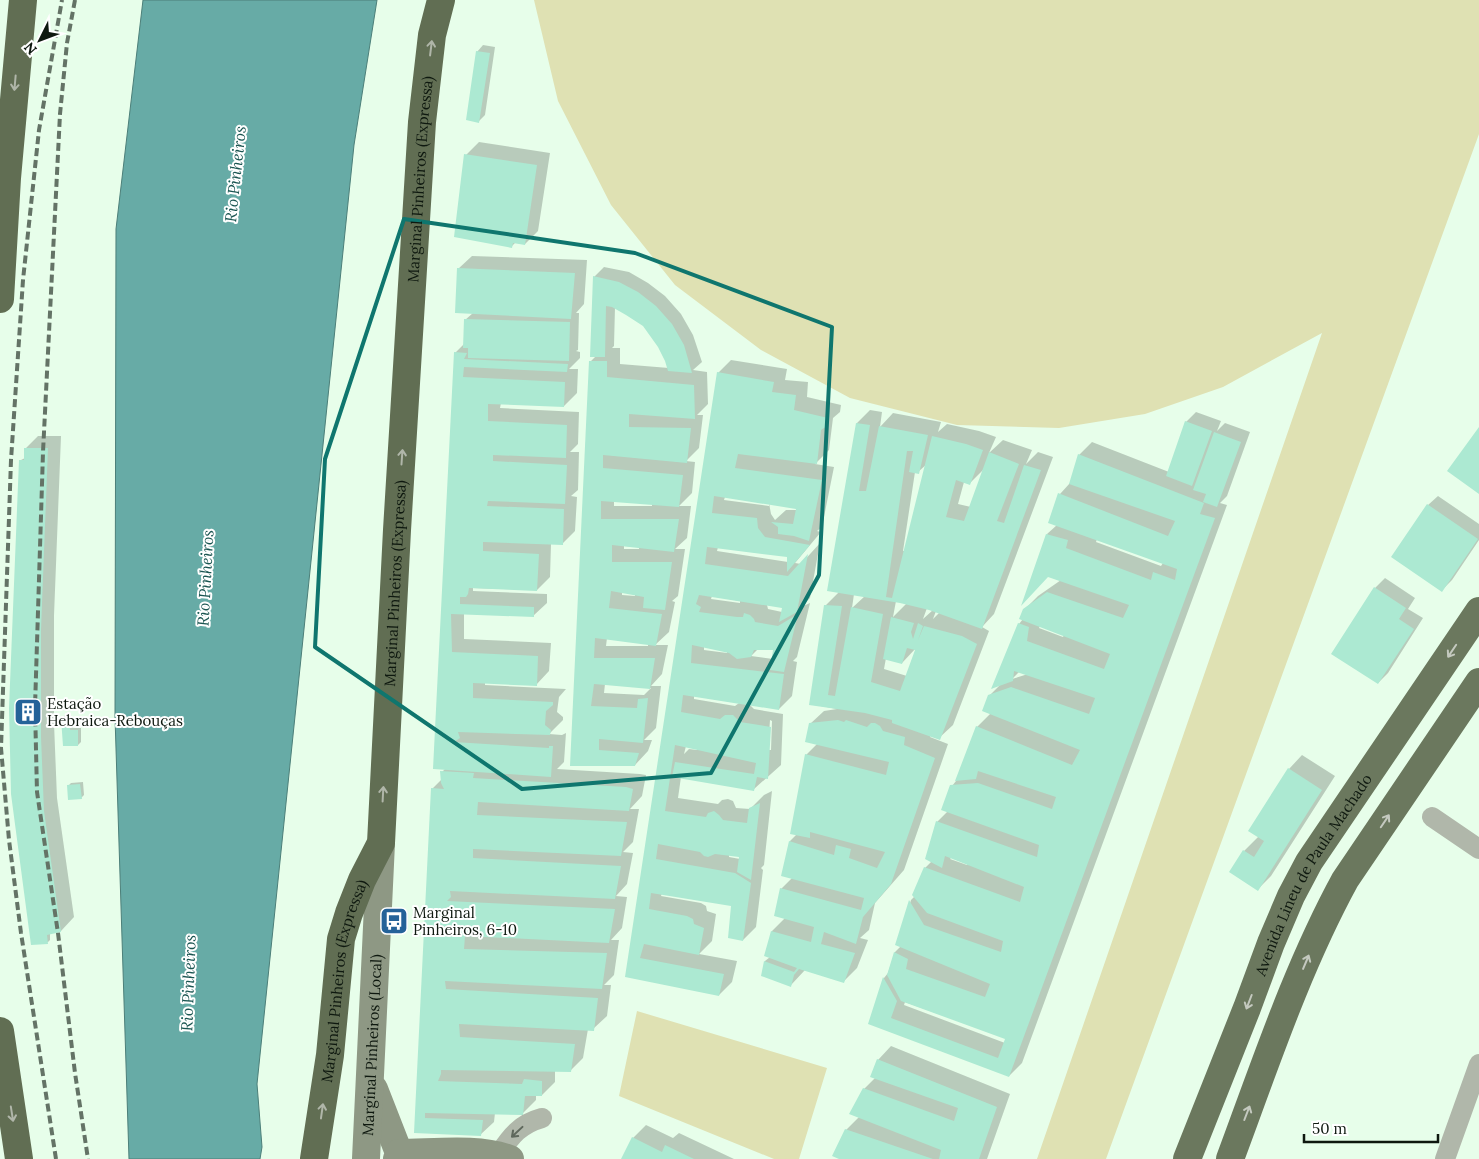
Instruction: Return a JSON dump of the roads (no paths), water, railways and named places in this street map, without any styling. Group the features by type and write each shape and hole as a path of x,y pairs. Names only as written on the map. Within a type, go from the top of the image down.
{"highway":[{"path":"0,299 23,0"},
{"name":"Marginal Pinheiros (Expressa)","path":"314,1159 330,1055 341,939 362,880 380,843 422,122 432,35 441,0"},
{"name":"Avenida Lineu de Paula Machado","path":"1187,1159 1271,943 1291,896 1309,862 1479,611"},
{"name":"Avenida Lineu de Paula Machado","path":"1230,1159 1289,1001 1329,910 1345,880 1479,682"},
{"path":"0,1031 19,1159"}],"main road":[{"name":"Marginal Pinheiros (Local)","path":"366,1159 380,843"},
{"path":"370,1078 398,1156 448,1151 504,1157"}],"street":[{"path":"1432,817 1479,849"},
{"path":"1445,1159 1479,1064"},
{"path":"504,1157 509,1139 530,1121 542,1118"}],"water":[{"name":"Rio Pinheiros","path":"143,0 377,0 354,145 257,1084 262,1147 260,1159 129,1159 115,717 116,229"}],"railway":[{"path":"56,1159 21,933 9,840 1,748 11,460 23,280 39,130 62,0"},
{"path":"75,0 67,43 60,114 43,452 35,707 37,792 88,1159"}],"place":[{"name":"Estação Hebraica-Rebouças","path":"28,712"},
{"name":"Marginal Pinheiros, 6-10","path":"394,921"}]}
